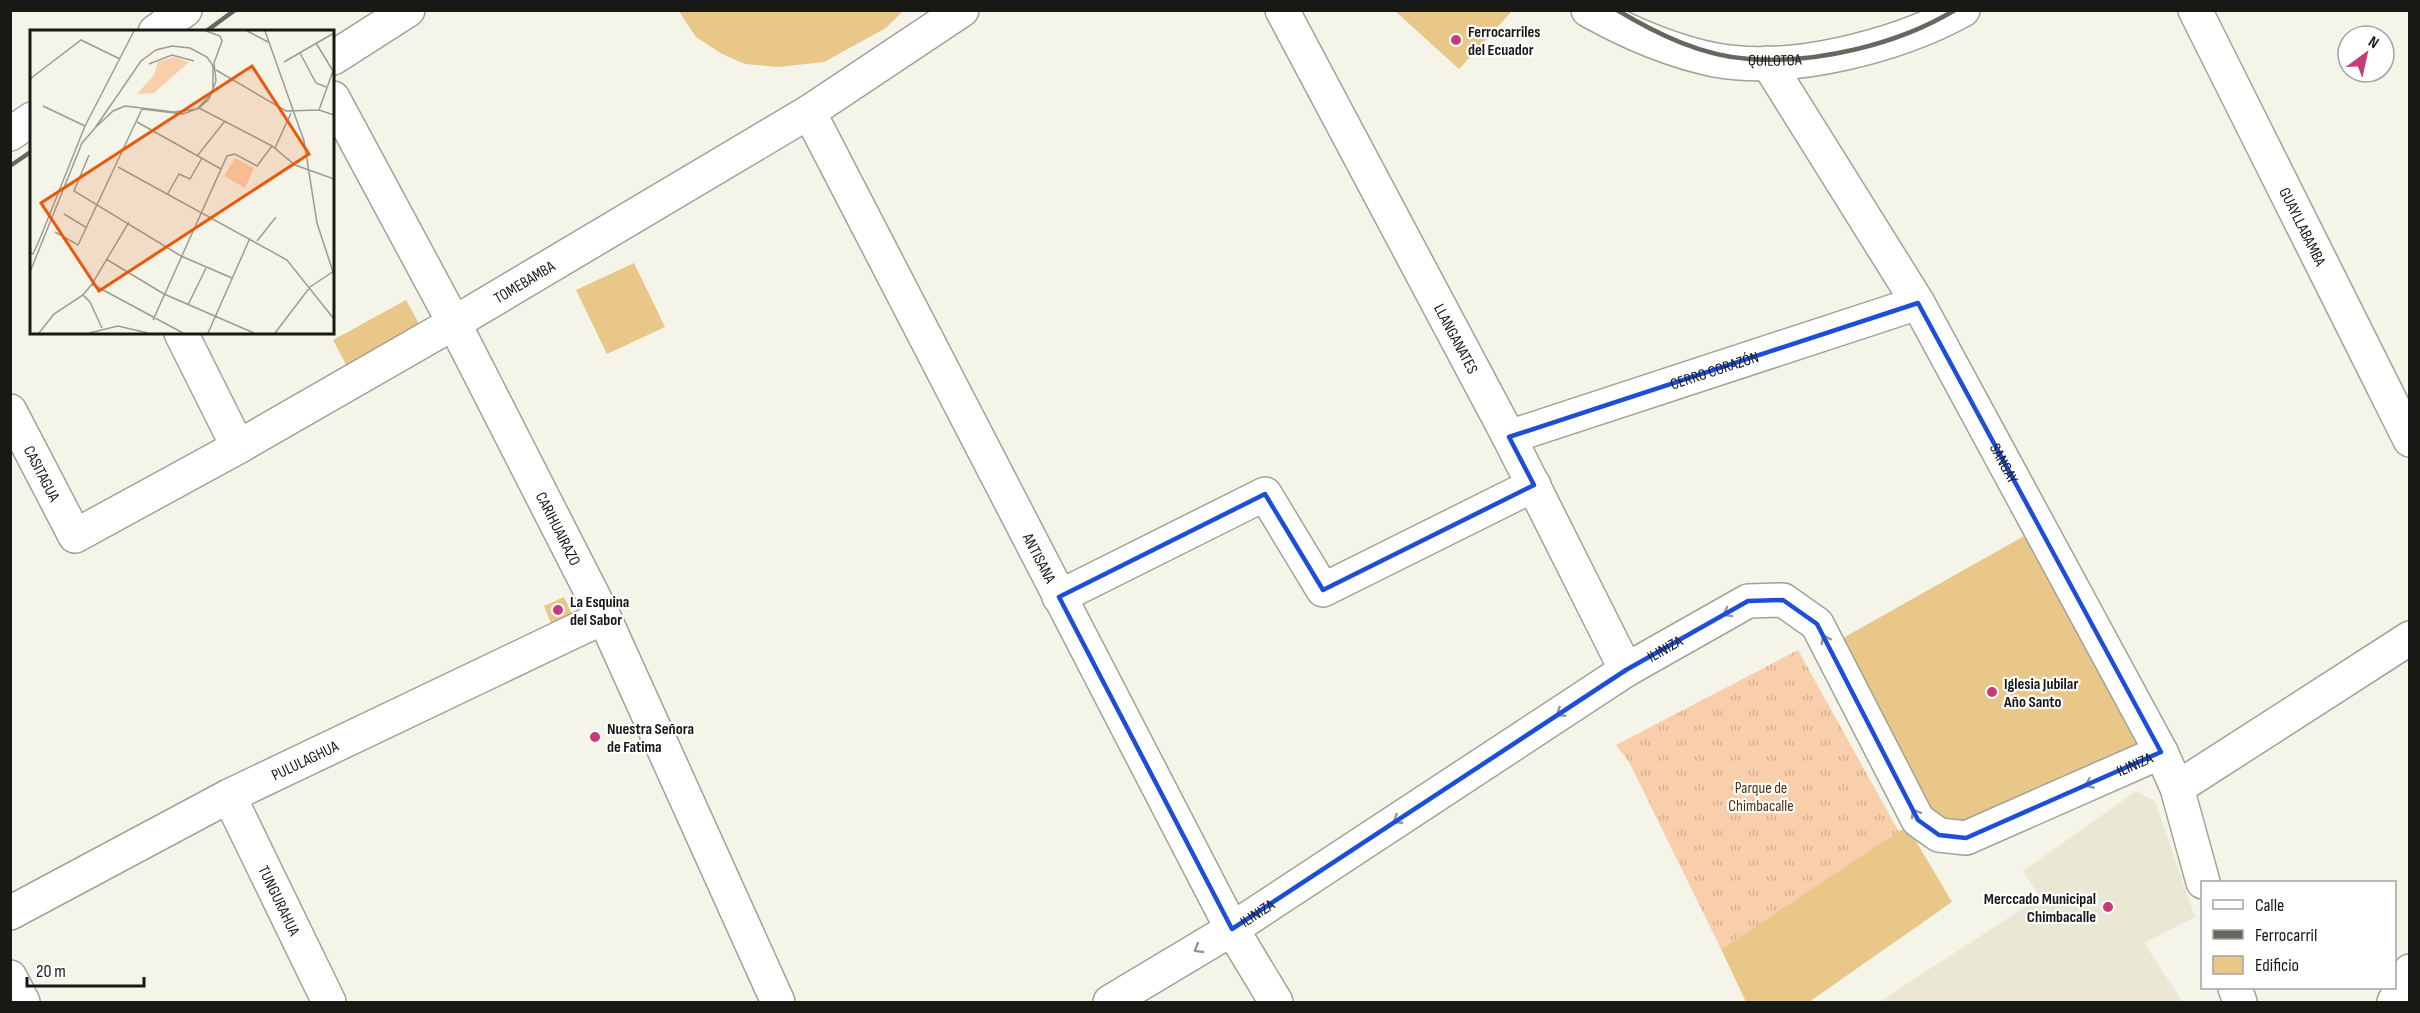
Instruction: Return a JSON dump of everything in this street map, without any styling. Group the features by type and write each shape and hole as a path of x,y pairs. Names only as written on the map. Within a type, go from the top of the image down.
{"street":[{"path":"158,30 185,10"},
{"path":"334,57 408,10"},
{"name":"TOMEBAMBA","path":"75,536 238,447 454,323 809,112 962,10"},
{"name":"LLANGANATES","path":"1282,10 1509,437 1626,670"},
{"name":"QUILOTOA","path":"1588,10 1615,26 1668,47 1717,60 1768,63 1858,51 1938,24 1963,10"},
{"name":"GUAYLLABAMBA","path":"2195,10 2409,441"},
{"name":"SANGAY","path":"1768,63 1918,303 2161,752 2177,788 2203,881"},
{"name":"CARIHUAIRAZO","path":"334,100 454,323 604,617 778,1002"},
{"name":"ANTISANA","path":"809,112 1232,929 1276,1002"},
{"path":"10,134 30,120"},
{"name":"CERRO CORAZÓN","path":"1509,437 1918,303"},
{"path":"182,334 238,447"},
{"name":"CASITAGUA","path":"10,411 75,536"},
{"path":"1059,597 1265,495 1323,590 1534,485"},
{"name":"ILINIZA","path":"1110,1002 1232,929 1626,670 1749,602 1783,600 1817,624 1918,820 1940,836 1966,838 2161,752"},
{"name":"PULULAGHUA","path":"10,913 229,796 604,617"},
{"path":"2177,788 2409,638"},
{"name":"TUNGURAHUA","path":"229,796 329,1002"},
{"path":"2394,1002 2409,971"},
{"path":"10,977 23,1002"}],"highlighted area":[{"path":"1918,303 2161,752 1966,838 1939,835 1918,820 1817,624 1783,600 1748,601 1626,670 1232,929 1059,597 1265,494 1323,590 1534,485 1509,437"}],"shaded area":[{"name":"Merccado Municipal Chimbacalle","path":"2136,791 2155,801 2195,917 2144,943 2183,1002 1879,1002 2040,897 2023,871"}],"green space":[{"name":"Parque de Chimbacalle","path":"1798,650 1899,832 1721,949 1629,762 1616,745"}],"building":[{"path":"678,10 904,10 886,28 824,62 778,67 745,64 722,54 696,37"},
{"name":"Ferrocarriles del Ecuador","path":"1394,10 1513,10 1459,69"},
{"path":"634,263 665,327 607,354 576,290"},
{"path":"406,300 424,333 350,372 333,340"},
{"name":"Iglesia Jubilar Año Santo","path":"2026,535 2146,746 1963,831 1926,815 1843,638"},
{"name":"La Esquina del Sabor","path":"564,597 572,614 551,623 544,606"},
{"path":"1907,826 1952,902 1809,1002 1746,1002 1721,949"}],"railway":[{"path":"208,30 235,10"},
{"path":"1617,10 1664,35 1697,49 1731,57 1774,60 1855,50 1908,33 1955,10"},
{"path":"10,166 30,152"}],"place":[{"name":"Ferrocarriles del Ecuador","path":"1456,40"},
{"name":"La Esquina del Sabor","path":"558,610"},
{"name":"Iglesia Jubilar Año Santo","path":"1992,692"},
{"name":"Nuestra Señora de Fatima","path":"595,737"},
{"name":"Merccado Municipal Chimbacalle","path":"2108,907"}]}
